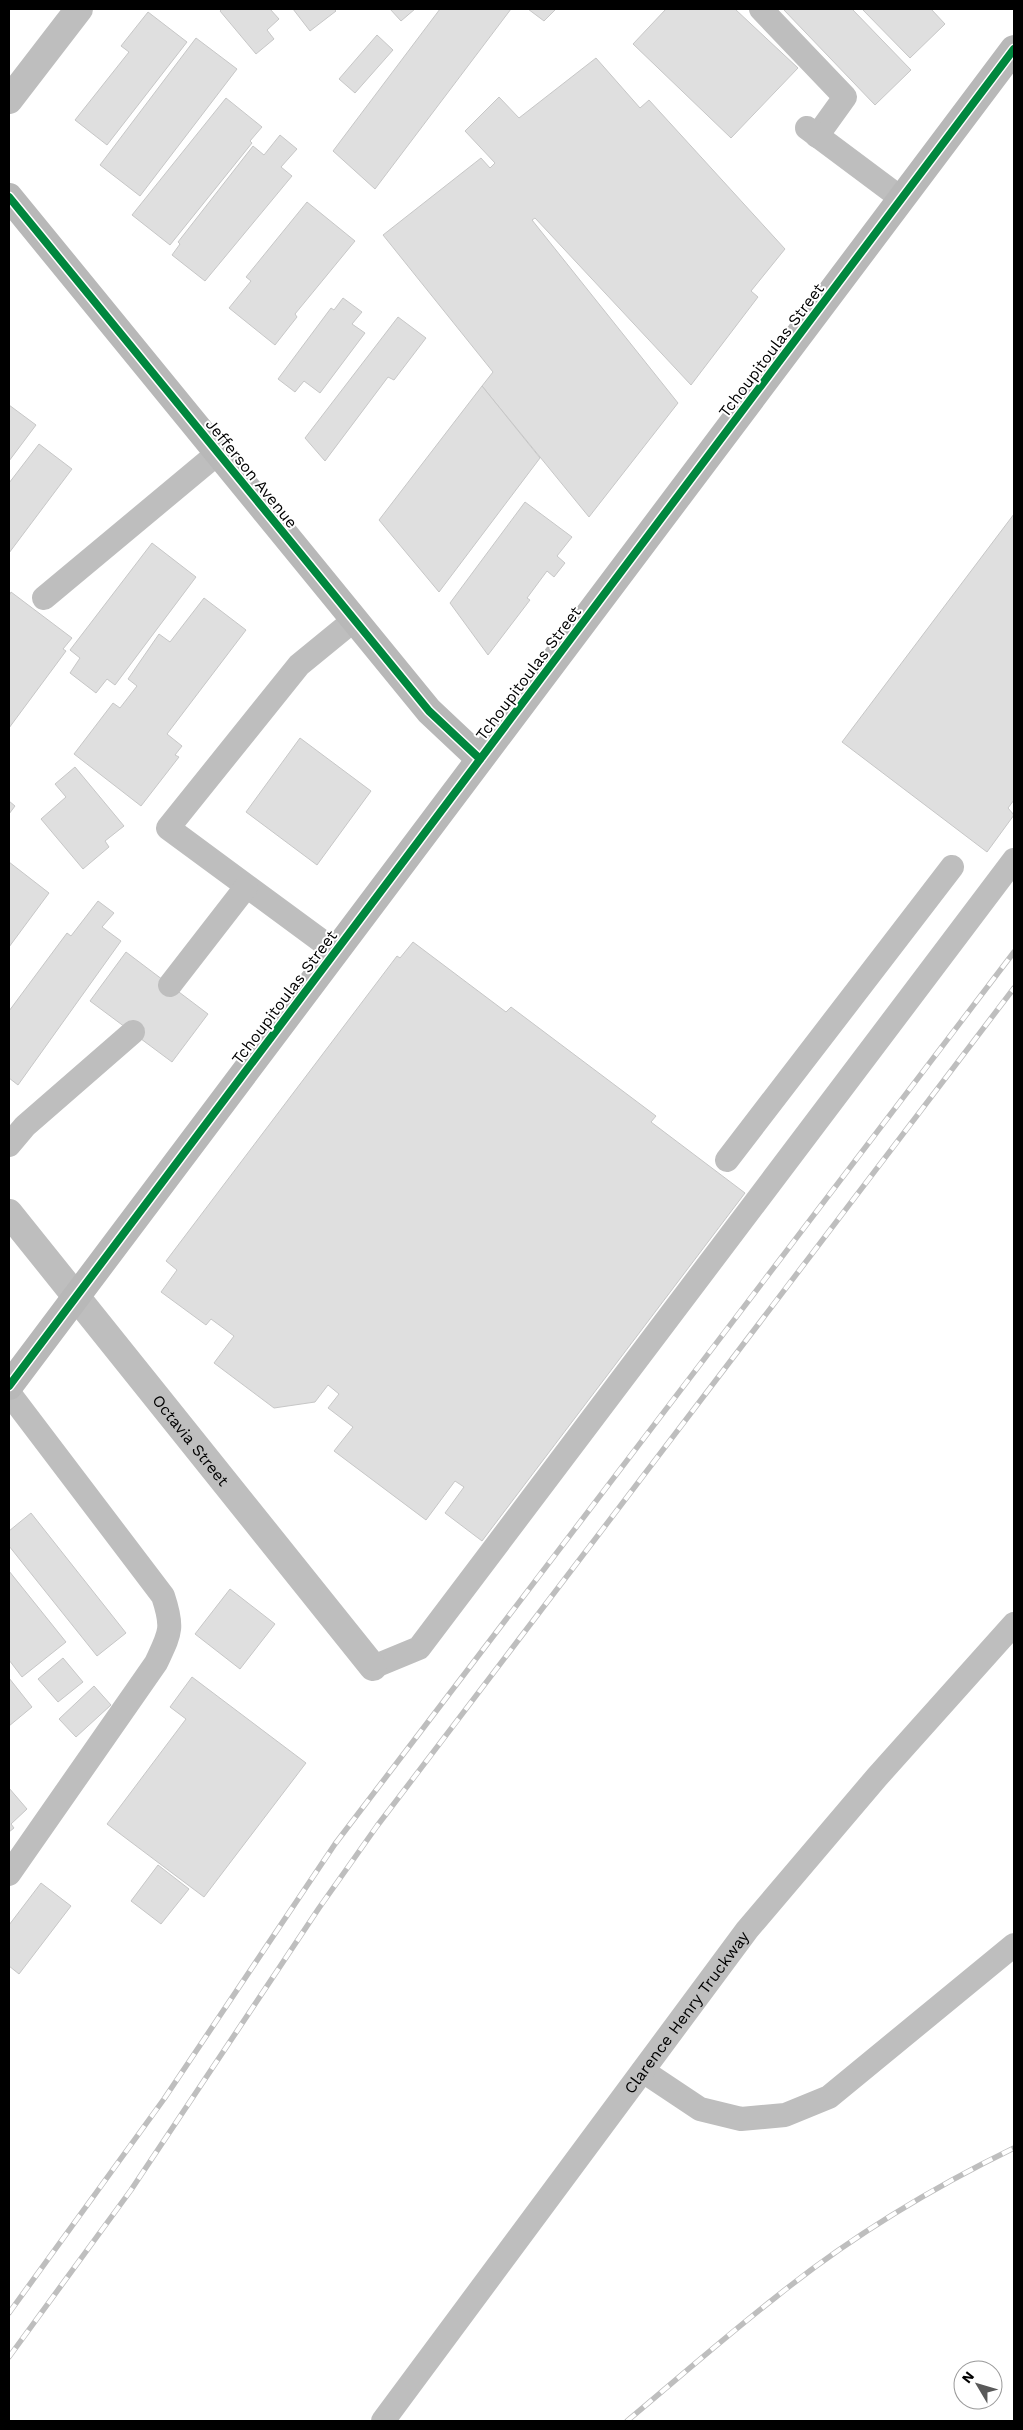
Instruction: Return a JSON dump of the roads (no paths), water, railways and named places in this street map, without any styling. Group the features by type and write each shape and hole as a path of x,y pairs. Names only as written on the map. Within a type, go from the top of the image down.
{"street":[{"path":"9,100 78,9"},
{"name":"Tchoupitoulas Street","path":"9,1386 902,199 1011,60"},
{"name":"Jefferson Avenue","path":"9,198 429,711 480,760"},
{"name":"Octavia Street","path":"9,1213 373,1667"}],"lane":[{"path":"761,9 845,97 812,132 902,199"},
{"path":"44,598 218,453"},
{"path":"335,951 168,828 298,665 354,620"},
{"path":"373,1667 419,1648 1014,860"},
{"path":"727,1160 952,867"},
{"path":"170,985 246,887"},
{"path":"9,1145 25,1126 133,1032"},
{"path":"9,1393 164,1596 171,1619 168,1638 156,1663 9,1874"},
{"name":"Clarence Henry Truckway","path":"383,2421 747,1930 877,1777 1014,1624"},
{"path":"643,2071 700,2109 741,2119 785,2115 829,2097 1014,1945"}],"railway":[{"path":"9,2313 164,2099 335,1844 1014,952"},
{"path":"9,2357 131,2190 319,1908 377,1826 1014,988"},
{"path":"627,2421 757,2312 832,2255 921,2198 1014,2148"}]}
